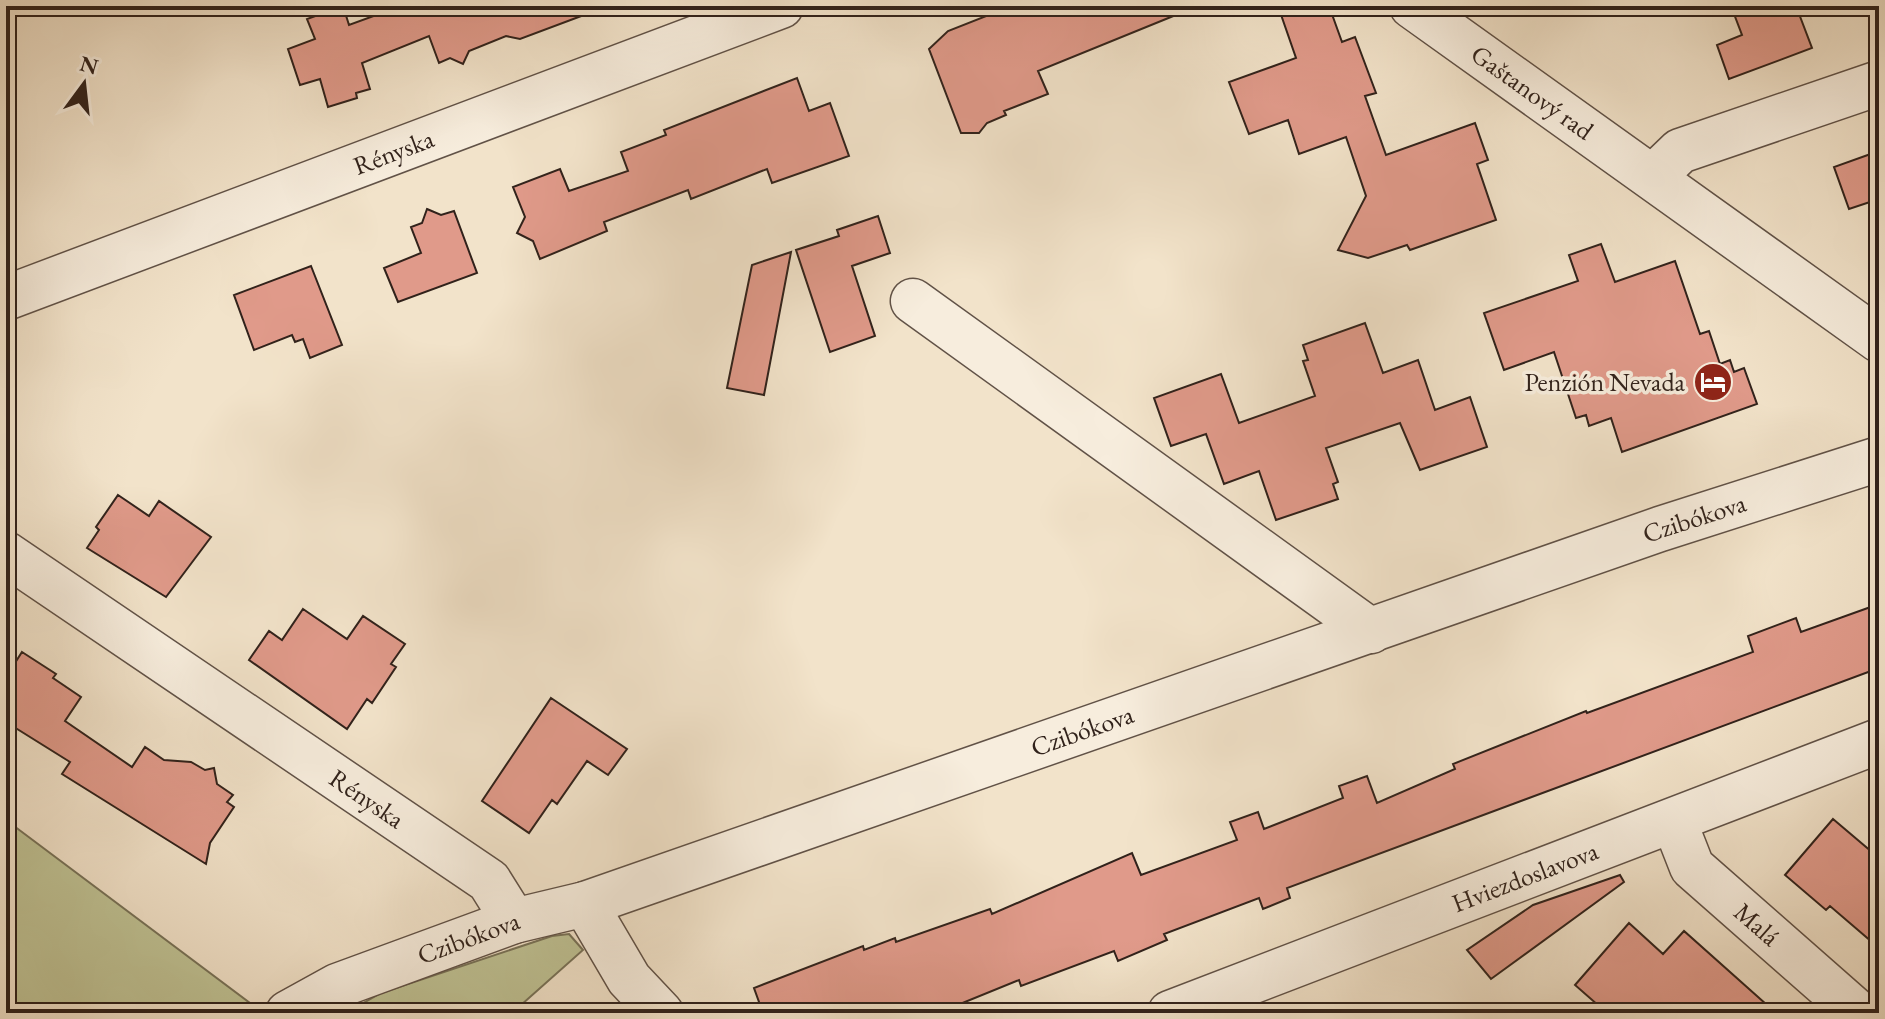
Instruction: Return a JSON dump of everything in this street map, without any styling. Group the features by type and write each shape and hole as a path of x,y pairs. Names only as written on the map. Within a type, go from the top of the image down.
{"street":[{"name":"Rényska","path":"6,298 781,6"},
{"name":"Gaštanový rad","path":"1412,6 1879,340"},
{"path":"1653,177 1680,151 1879,83"},
{"path":"913,301 1371,631"},
{"name":"Czibókova","path":"288,1013 337,986 514,921 585,904 1660,529 1879,459"},
{"name":"Rényska","path":"6,554 489,881 514,921"},
{"name":"Hviezdoslavova","path":"1170,1013 1232,1002 1674,821 1879,741"},
{"name":"Malá","path":"1674,821 1692,867 1858,1013"},
{"path":"585,904 629,979 661,1013"}],"green space":[{"path":"6,820 262,1012 6,1013"},
{"path":"569,934 583,950 512,1013 346,1013 381,993 552,936"}],"building":[{"path":"343,6 349,25 401,6 600,9 520,39 506,36 469,51 463,64 450,58 439,63 429,36 362,63 370,89 356,93 357,98 328,107 320,79 300,85 288,49 315,39 307,19"},
{"path":"986,6 1193,8 1038,71 1048,94 1004,111 1006,115 987,123 979,133 961,133 929,49 948,31 989,15"},
{"path":"1278,6 1329,6 1342,42 1355,37 1376,93 1365,96 1386,155 1475,123 1488,160 1477,164 1496,220 1410,250 1407,245 1368,258 1338,250 1366,196 1346,137 1299,154 1288,120 1249,134 1229,82 1296,58"},
{"path":"1731,6 1796,6 1812,48 1729,79 1717,45 1742,35"},
{"path":"797,78 809,111 830,103 849,156 772,183 767,169 691,199 688,190 604,222 607,231 540,259 533,241 517,233 525,217 513,187 560,169 569,191 628,171 621,152 666,135 664,130"},
{"path":"1879,151 1879,199 1849,209 1834,167"},
{"path":"427,209 441,215 454,211 477,273 398,302 384,268 421,253 411,227 422,223"},
{"path":"878,216 890,253 852,266 875,336 830,352 796,250 839,236 837,230"},
{"path":"1601,244 1615,282 1675,261 1700,334 1709,331 1720,364 1730,360 1734,372 1744,368 1757,404 1622,452 1611,418 1589,426 1586,415 1576,418 1554,352 1504,370 1484,313 1578,281 1569,255"},
{"path":"791,252 764,395 727,388 752,265"},
{"path":"311,266 342,345 310,358 303,339 295,342 292,335 254,350 234,295"},
{"path":"1365,323 1383,373 1418,360 1435,410 1470,397 1487,447 1420,470 1400,423 1326,448 1338,482 1333,484 1338,499 1276,520 1259,471 1224,484 1206,434 1171,446 1154,398 1221,374 1239,423 1315,396 1303,361 1308,360 1303,345"},
{"path":"118,495 149,516 159,501 211,537 166,597 87,548 99,530 96,527"},
{"path":"1879,604 1879,668 1287,888 1290,898 1263,909 1259,898 1164,934 1167,940 1118,961 1114,951 1021,986 1019,980 938,1013 763,1013 754,988 863,946 864,950 895,938 896,942 990,909 992,914 1132,853 1141,875 1237,840 1230,822 1258,812 1264,829 1343,798 1339,786 1367,776 1377,803 1455,769 1453,764 1586,711 1753,652 1748,636 1796,618 1801,632"},
{"path":"303,609 347,639 363,616 405,644 391,664 396,667 372,703 367,699 347,729 249,660 269,631 282,640"},
{"path":"22,652 56,674 53,678 81,697 65,721 132,767 145,747 164,760 191,762 205,770 214,768 217,784 233,795 227,802 234,807 210,843 206,864 62,774 70,762 6,722 6,677"},
{"path":"551,698 627,749 608,775 587,761 557,804 552,800 529,833 482,801"},
{"path":"1833,819 1879,858 1879,948 1830,906 1826,910 1785,875"},
{"path":"1620,875 1624,882 1491,979 1467,950 1533,905"},
{"path":"1629,923 1663,954 1684,931 1776,1013 1607,1013 1575,985"}],"place":[{"name":"Penzión Nevada","path":"1713,382"}]}
